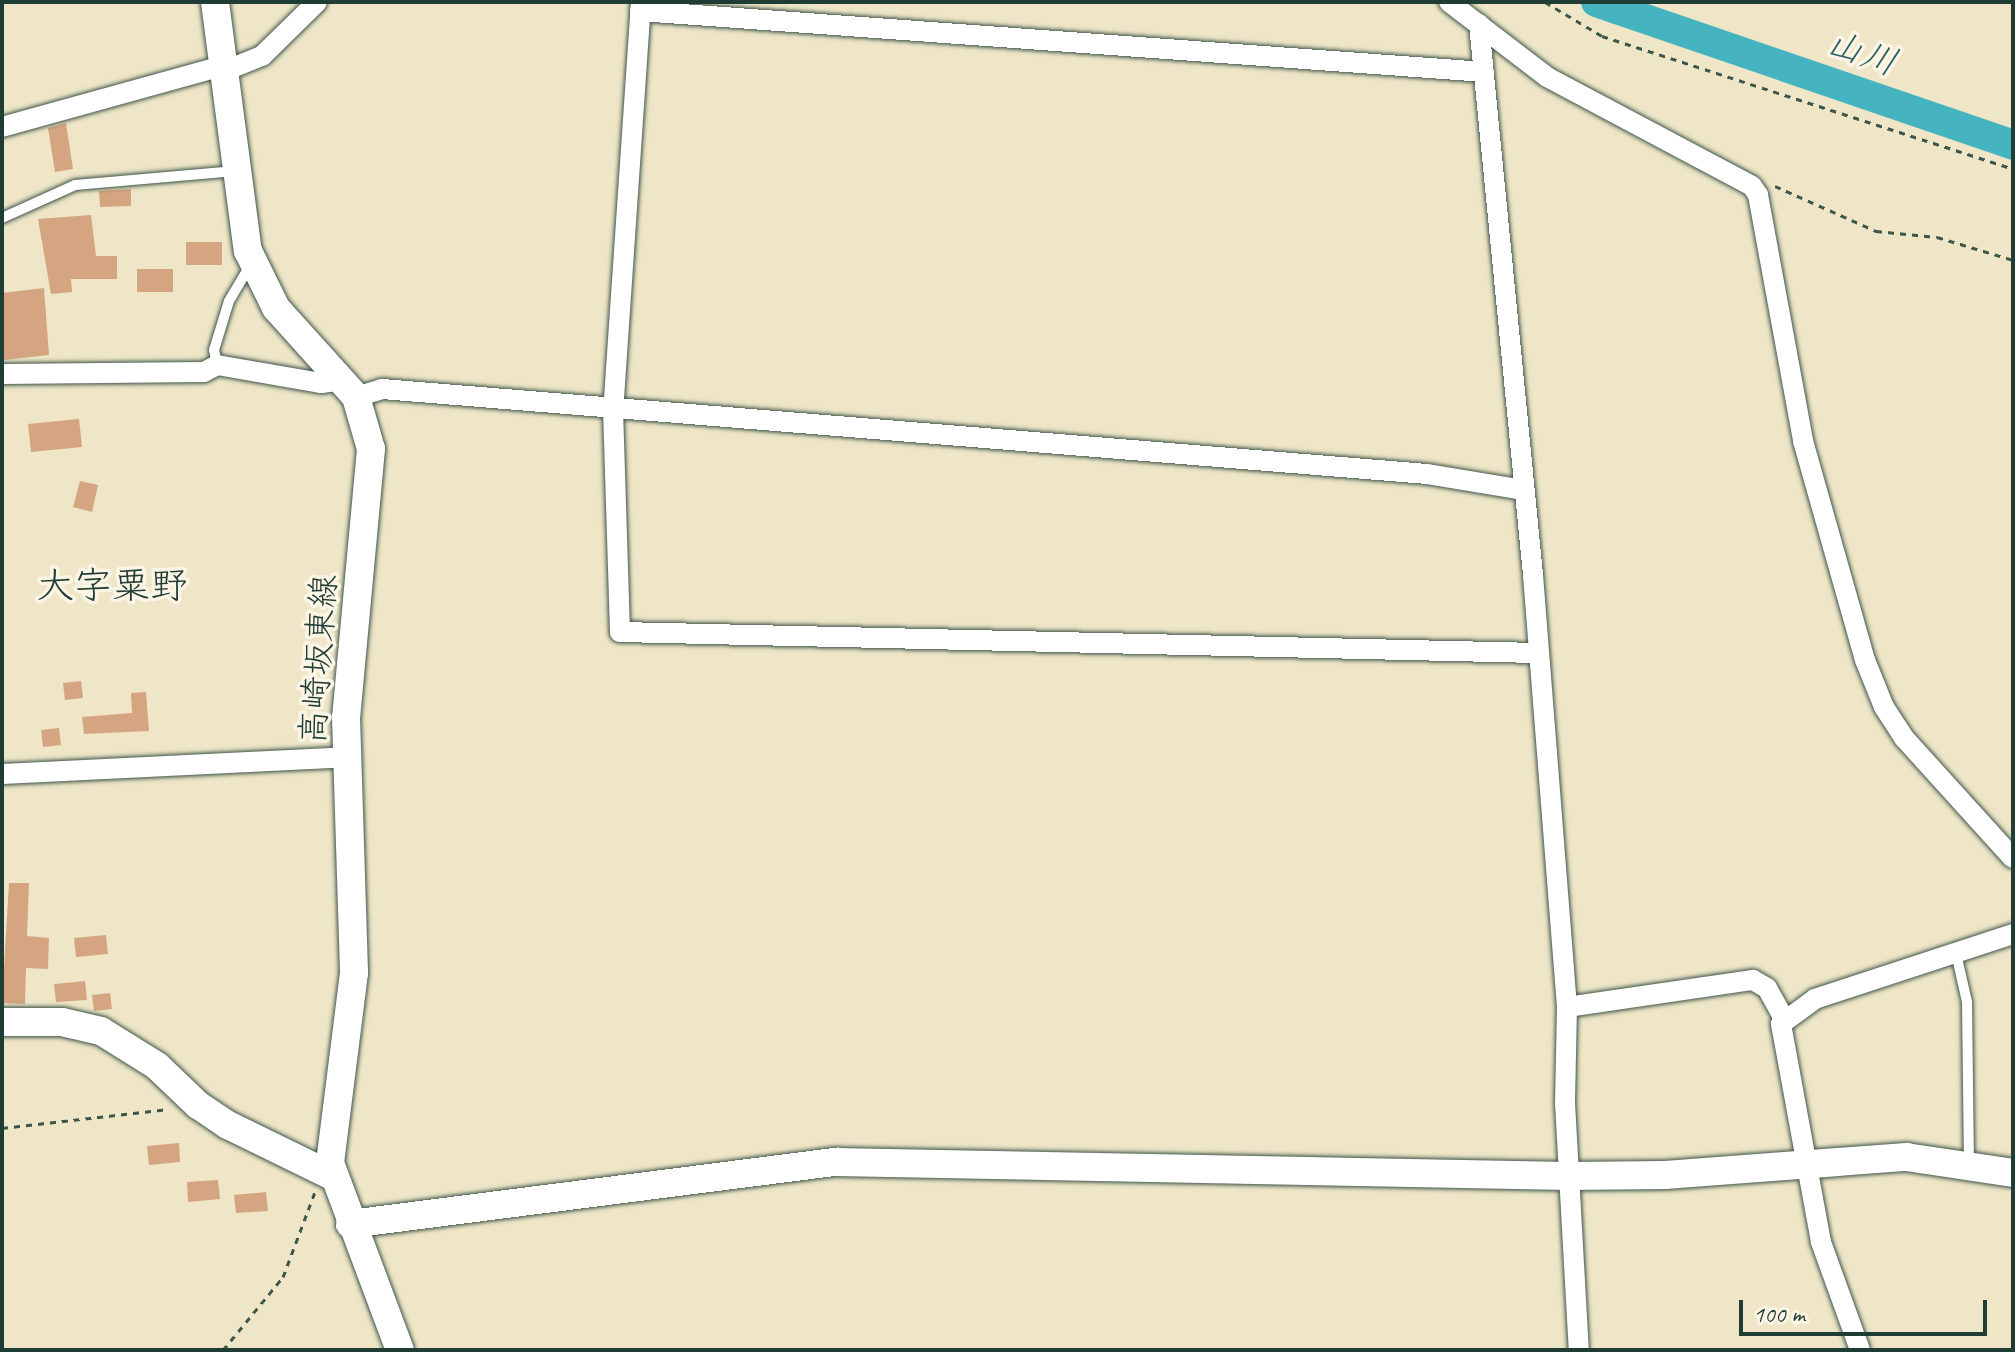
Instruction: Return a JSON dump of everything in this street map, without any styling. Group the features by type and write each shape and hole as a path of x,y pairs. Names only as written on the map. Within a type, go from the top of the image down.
{"street":[{"name":"高崎坂東線","path":"215,2 227,67 235,171 252,262 276,308 350,388 369,433 371,469 350,648 347,757 354,973 331,1127 332,1176 400,1350"},
{"path":"2,127 262,56 317,2"},
{"path":"1449,2 1547,77 1752,186 1763,210 1803,441 1865,660 1884,707 1904,738 2013,858"},
{"path":"1484,72 640,7 613,409 620,632 1539,653"},
{"path":"1479,24 1539,653 1567,1007 1568,1176 1579,1350"},
{"path":"2,374 204,372 217,365 350,388 1427,474 1524,490"},
{"path":"2,774 347,757"},
{"path":"1783,1017 1815,999 2013,934"},
{"path":"1567,1007 1753,980 1767,988 1783,1017 1782,1047 1808,1161 1821,1242 1860,1350"},
{"path":"2,1022 62,1022 101,1031 157,1066 198,1105 332,1176"},
{"path":"350,1224 812,1163 1568,1176 1665,1175 1808,1161 1893,1157 1969,1163 2013,1173"}],"lane":[{"path":"2,218 75,185 235,171"},
{"path":"217,365 214,350 229,301 252,262"},
{"path":"1956,953 1967,1002 1969,1163"}],"path":[{"path":"1545,2 1602,36 2013,169"},
{"path":"1752,186 1769,184 1796,192 1876,231 1937,237 2013,260"},
{"path":"2,1128 198,1105"},
{"path":"223,1350 283,1277 315,1193 332,1176"}],"building":[{"path":"66,123 73,169 55,172 48,128"},
{"path":"131,189 131,206 100,207 99,191"},
{"path":"91,215 96,256 117,256 117,279 71,279 72,292 51,294 38,219"},
{"path":"186,242 222,242 222,265 186,265"},
{"path":"137,269 173,269 173,292 137,292"},
{"path":"44,288 49,355 4,360 2,293"},
{"path":"79,419 82,447 31,452 28,424"},
{"path":"80,481 98,485 92,512 73,507"},
{"path":"81,681 83,698 65,700 63,683"},
{"path":"146,692 149,731 84,734 82,717 132,713 131,693"},
{"path":"59,728 61,745 43,747 41,730"},
{"path":"9,883 29,883 27,936 49,938 48,969 26,968 25,1004 2,1003"},
{"path":"106,935 108,954 76,957 74,938"},
{"path":"85,981 87,1000 56,1002 54,984"},
{"path":"110,993 112,1009 94,1011 92,995"},
{"path":"179,1143 180,1162 149,1165 147,1146"},
{"path":"218,1180 220,1199 188,1202 187,1182"},
{"path":"266,1192 268,1211 236,1213 234,1195"}],"waterway":[{"name":"山川","path":"1596,2 2013,145"}],"district":[{"name":"大字粟野","path":"112,586"}]}
